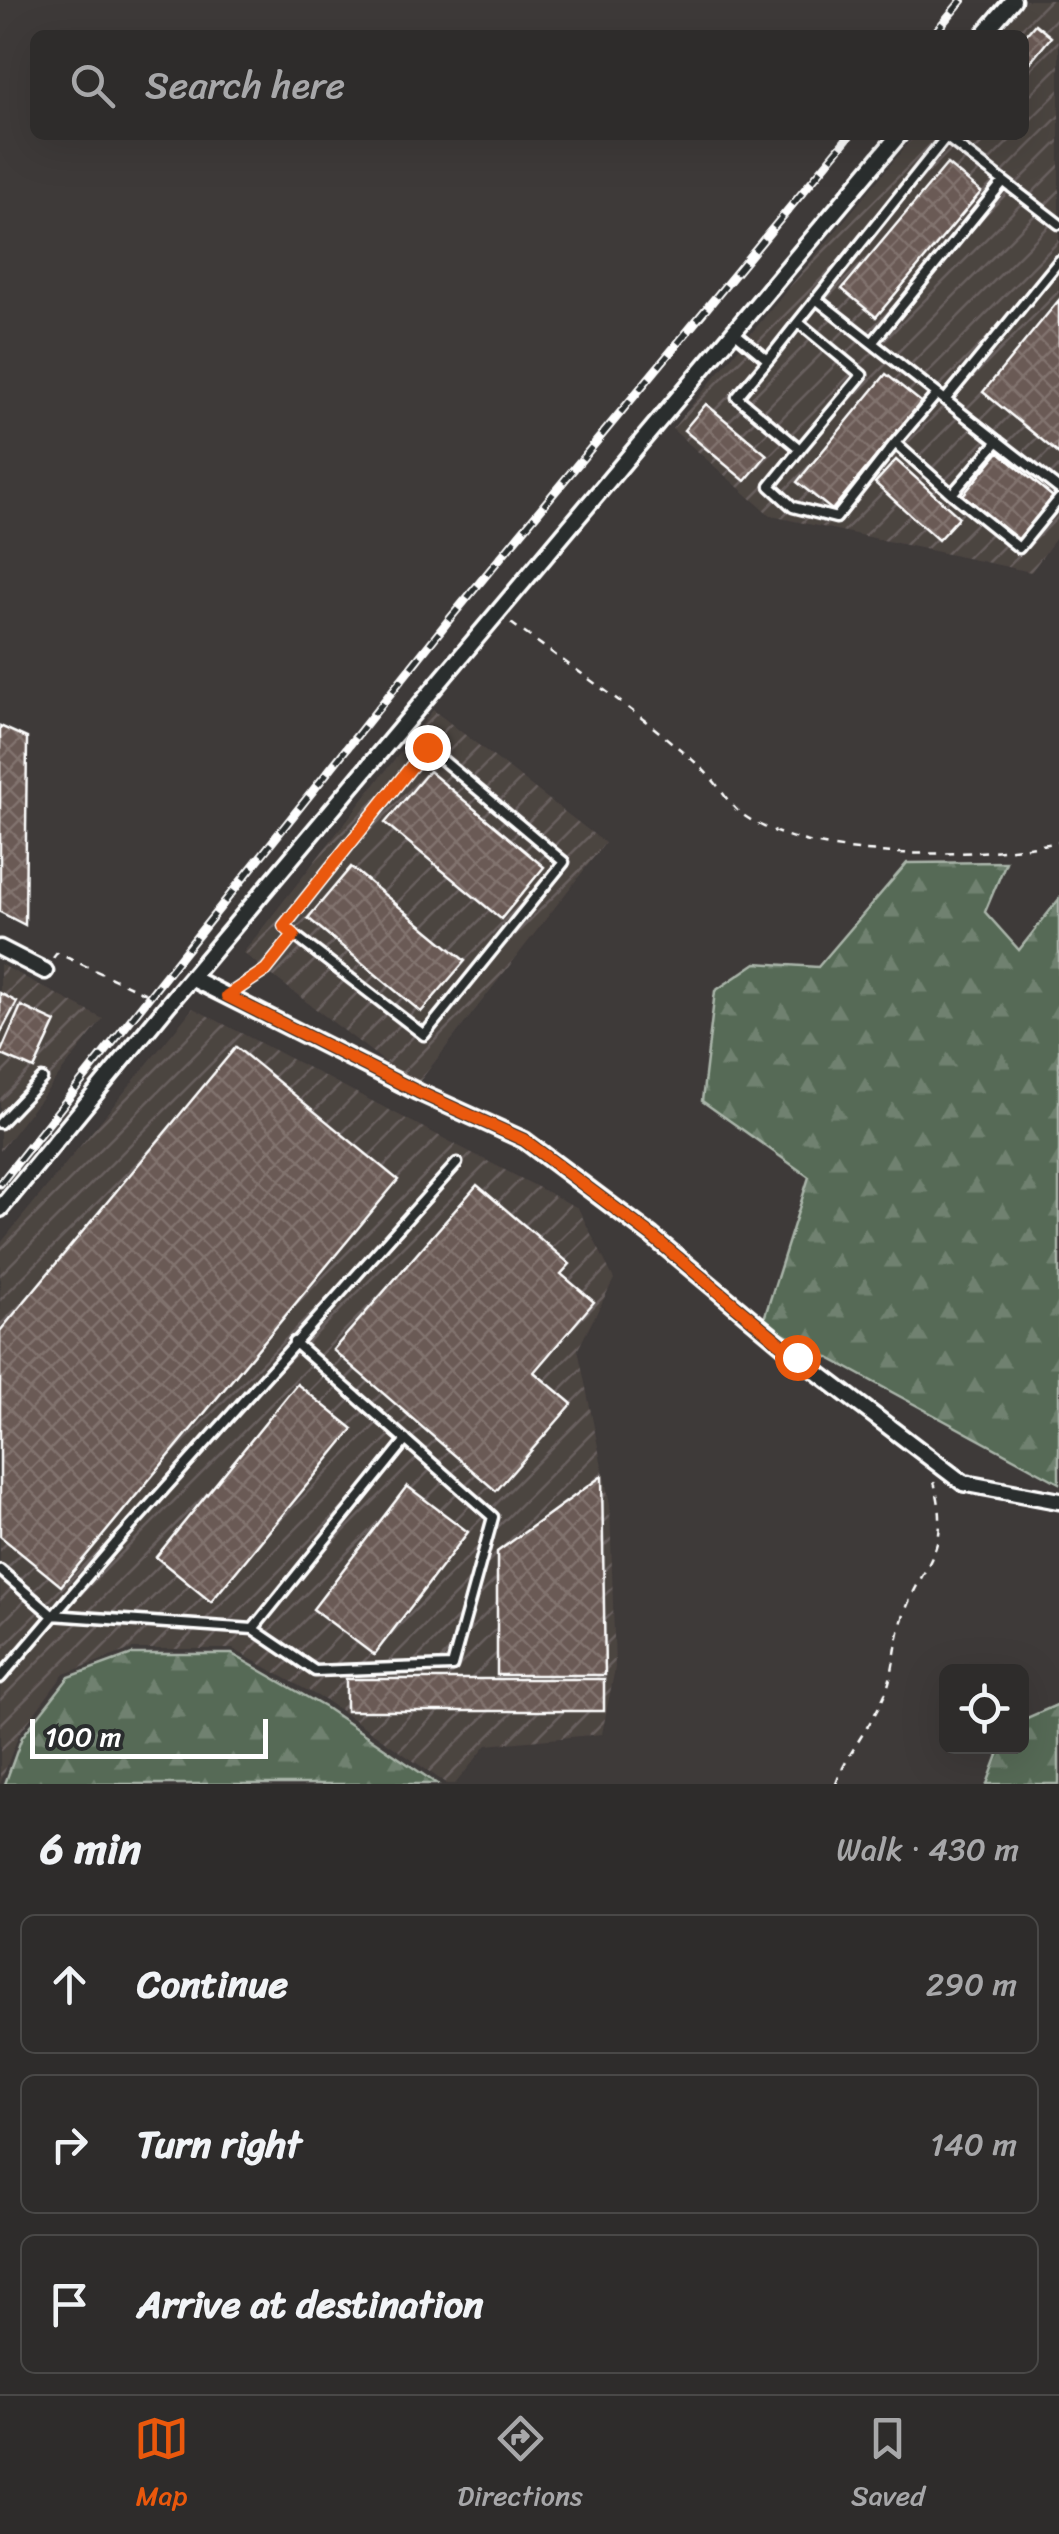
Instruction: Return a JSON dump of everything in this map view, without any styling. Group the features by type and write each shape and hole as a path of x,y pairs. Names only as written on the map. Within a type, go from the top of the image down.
{"street":[{"path":"987,30 1013,0"},
{"path":"0,1210 190,978 895,140"},
{"path":"0,948 46,971"},
{"path":"190,978 418,1092 524,1140 652,1236 797,1357 963,1483 1059,1500"}],"lane":[{"path":"800,448 737,396 944,140"},
{"path":"950,140 1059,224"},
{"path":"872,343 1003,182"},
{"path":"798,322 862,375 770,486 793,506 836,518 895,443 941,397 1059,260"},
{"path":"816,299 1059,489"},
{"path":"734,332 768,360"},
{"path":"952,494 998,442"},
{"path":"895,443 1019,548 1059,499"},
{"path":"427,747 564,862 424,1035 294,935 284,926 427,747"},
{"path":"227,996 266,970 294,935"},
{"path":"0,1123 42,1079"},
{"path":"0,1678 294,1342 457,1163"},
{"path":"0,1570 52,1616 253,1628 315,1671 452,1666 493,1517 294,1342"},
{"path":"253,1628 406,1440"},
{"path":"0,1657 10,1665"}],"path":[{"path":"498,613 668,740 710,777 739,812 793,838 845,850 952,854 1059,842"},
{"path":"46,971 57,953 167,1006"},
{"path":"836,1784 886,1692 897,1657 900,1628 939,1546 940,1506 927,1456"}],"shaded area":[{"path":"1026,0 1059,0 1059,534 1031,572 771,516 672,429 911,140 1029,140 1029,30 1002,30"},
{"path":"433,710 605,843 416,1086 243,953"},
{"path":"0,964 103,1019 0,1151"},
{"path":"193,1008 578,1208 614,1279 578,1349 610,1505 615,1668 602,1734 487,1745 455,1784 447,1784 328,1702 233,1649 132,1649 64,1674 19,1734 0,1784 0,1244"}],"green space":[{"path":"1006,862 985,912 1019,950 1059,899 1059,1483 763,1322 809,1177 702,1101 715,991 756,963 818,967 907,863"},
{"path":"132,1654 232,1654 326,1708 437,1784 5,1784 22,1737 69,1677"},
{"path":"1059,1704 1059,1784 987,1784 998,1754 1029,1754 1029,1717"}],"building":[{"path":"1035,24 1051,37 1029,64 1029,31"},
{"path":"947,164 981,192 876,317 842,289"},
{"path":"1059,300 1059,454 983,392"},
{"path":"886,374 921,402 832,510 797,482"},
{"path":"706,404 767,455 745,481 684,430"},
{"path":"999,452 1053,497 1018,540 963,495"},
{"path":"896,460 959,517 938,540 875,483"},
{"path":"0,726 27,738 25,925 0,912"},
{"path":"429,771 544,867 501,919 385,823"},
{"path":"351,867 465,961 421,1012 308,918"},
{"path":"0,993 17,1002 0,1034"},
{"path":"21,1006 56,1022 34,1069 0,1054"},
{"path":"236,1047 398,1180 61,1586 0,1536 0,1331"},
{"path":"477,1185 570,1264 561,1274 594,1302 534,1372 572,1404 496,1491 333,1350"},
{"path":"297,1384 353,1429 211,1602 156,1557"},
{"path":"602,1476 605,1675 497,1675 497,1552"},
{"path":"407,1486 468,1532 374,1655 313,1609"},
{"path":"346,1679 604,1679 604,1711 346,1711"}],"railway":[{"path":"937,30 962,0"},
{"path":"0,1184 448,621 846,140"}],"route":[{"path":"427,747 284,926 294,935 266,970 227,996 418,1092 524,1140 652,1236 797,1357"}]}
